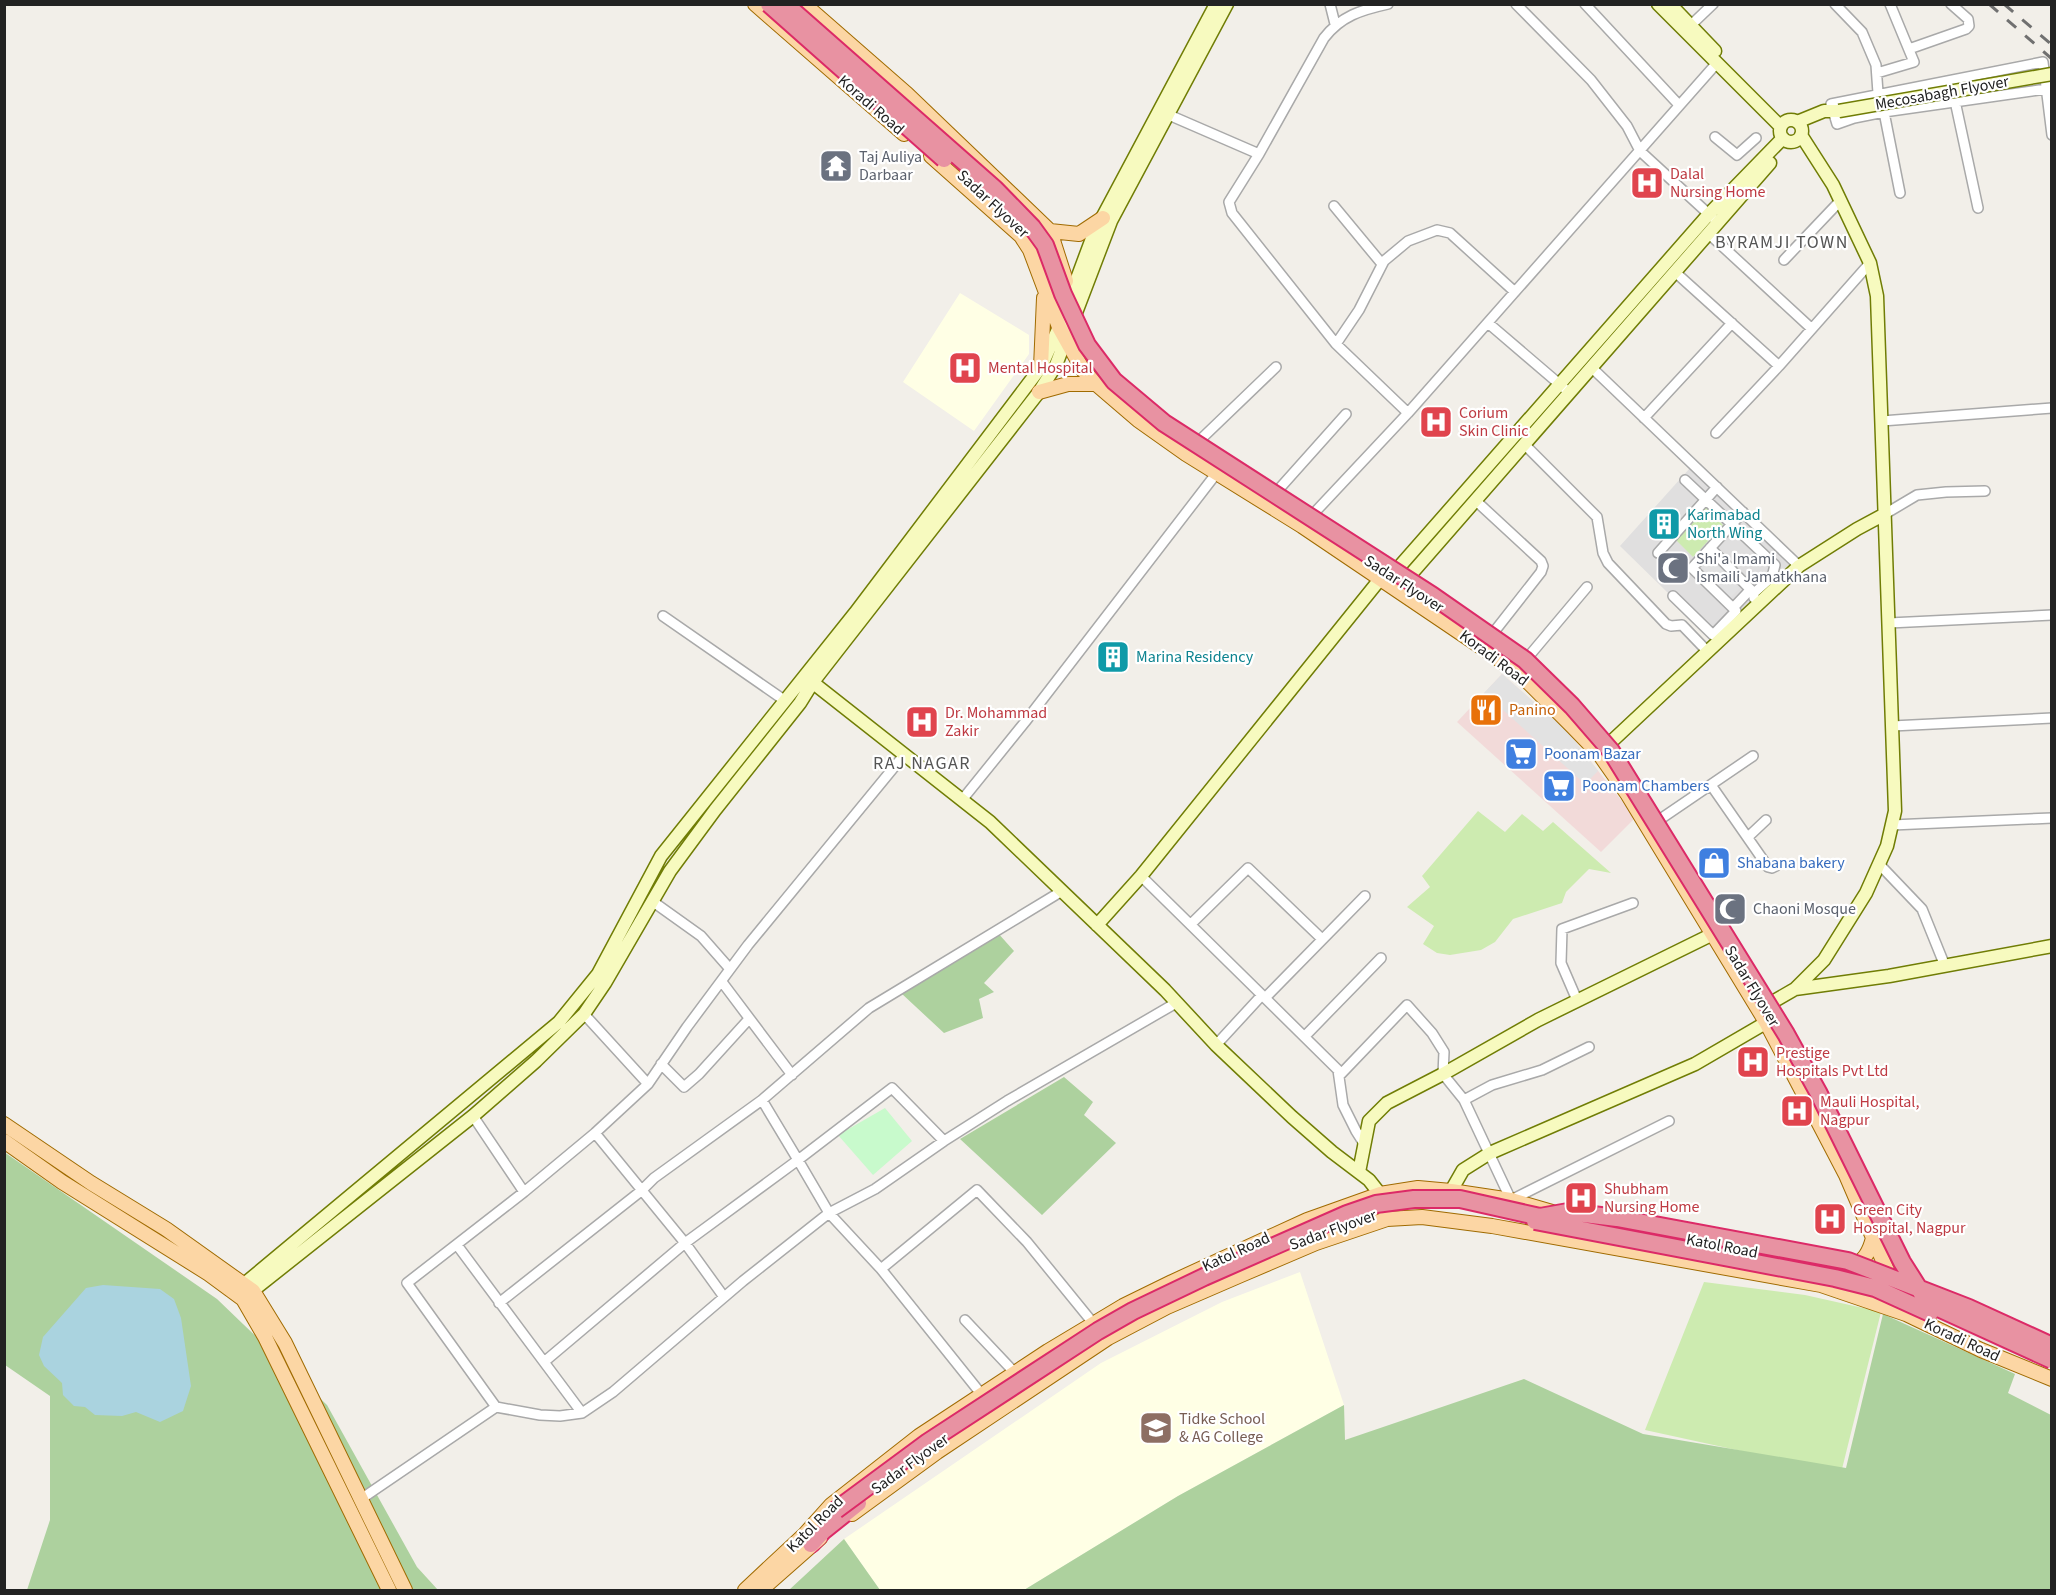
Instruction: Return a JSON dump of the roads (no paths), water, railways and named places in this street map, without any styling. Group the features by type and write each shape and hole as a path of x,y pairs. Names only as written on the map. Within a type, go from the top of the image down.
{"highway":[{"name":"Sadar Flyover","path":"769,4 916,136 1021,225 1037,246 1067,322 1084,355 1108,386 1158,426 1480,634 1531,674 1611,758 1786,1043 1897,1262 1931,1319"},
{"name":"Sadar Flyover","path":"785,4 995,189 1032,227 1045,245 1063,294 1087,345 1114,381 1164,423 1433,596 1525,660 1572,706 1611,751 1769,1006 1818,1092 1902,1262 1921,1292 1936,1307 2052,1360"},
{"name":"Sadar Flyover","path":"808,1539 928,1442 1098,1331 1133,1311 1255,1253 1376,1204 1414,1199 1460,1199 1540,1217 1568,1212 1617,1218 1848,1262 1969,1308 2052,1346"},
{"name":"Sadar Flyover","path":"839,1513 933,1446 1100,1335 1185,1291 1305,1239 1352,1220 1413,1206 1483,1210 1791,1269 1875,1288 1931,1319 2052,1368"}],"main road":[{"name":"Koradi Road","path":"755,4 1021,236 1030,250 1059,327 1083,370 1096,384 1148,427 1186,454 1217,472 1477,644 1526,680 1593,748 1628,795 1760,1010 1846,1176 1891,1285 1906,1314"},
{"name":"Koradi Road","path":"804,4 907,94 1050,231 1077,311 1101,357 1153,407 1199,441 1316,511 1402,567 1539,663 1585,710 1611,742 1778,1008 1822,1090 1931,1319"},
{"path":"243,1292 559,1022 598,974 661,856 784,700 808,679 1039,392 1056,365 1111,221 1216,4"},
{"path":"243,1292 473,1116 536,1061 584,1014 605,984 670,871 708,818 800,703 808,679 861,604 1041,368 1102,218 1227,4"},
{"path":"1451,1191 1463,1170 1490,1153 1695,1064 1767,1023 1795,989 1824,960 1866,892 1887,846 1895,811 1877,296 1870,263 1833,185 1813,156 1811,148 1716,64 1658,4"},
{"path":"1670,4 1792,132"},
{"name":"Mecosabagh Flyover","path":"1792,132 1826,119 1836,111 2052,74"},
{"path":"1402,567 1792,132"},
{"path":"1050,231 1079,234 1102,218"},
{"path":"1097,925 1141,876 1380,579 1402,567 1476,500 1524,444 1564,389 1591,368 1708,233 1713,218"},
{"path":"1041,368 1045,290"},
{"path":"1039,392 1068,384 1096,384"},
{"path":"1611,742 1799,566 1885,514"},
{"path":"808,679 990,822 1292,1117 1369,1180 1380,1194 1387,1219"},
{"path":"1359,1172 1369,1121 1388,1103 1538,1020 1727,926"},
{"path":"1795,989 1945,966 2052,946"},
{"path":"1760,1010 1778,1008"},
{"path":"4,1124 91,1183 166,1229 243,1292 285,1343 405,1590"},
{"path":"4,1141 62,1182 208,1274 243,1292 389,1590"},
{"name":"Katol Road","path":"761,1590 808,1539 831,1505 919,1436 1014,1372 1123,1305 1307,1220 1380,1194 1418,1188 1511,1200 1582,1220 1846,1271 1919,1295 2052,1352"},
{"name":"Katol Road","path":"745,1590 808,1539 1108,1338 1167,1307 1316,1243 1387,1219 1422,1217 1492,1226 1821,1285 1873,1302"},
{"path":"1846,1271 1863,1260 1870,1251 1873,1238"},
{"name":"Koradi Road","path":"1873,1302 1906,1314 1931,1319 1981,1350 2052,1379"}],"street":[{"path":"1330,4 1335,24"},
{"path":"1388,4 1365,9 1335,24 1324,38 1259,154 1229,202 1232,213 1336,344 1408,413"},
{"path":"1516,4 1591,80 1627,126 1640,151 1713,218"},
{"path":"1585,4 1679,105"},
{"path":"1690,26 1713,4"},
{"path":"1835,4 1862,32 1876,65 1878,93"},
{"path":"1876,73 1912,64 1914,59 1890,4"},
{"path":"1909,49 1969,26 1968,19 1951,4"},
{"path":"2046,88 1884,112 1838,124 1836,111 1831,104 2043,62 2052,135"},
{"path":"1316,511 1408,413 1716,64"},
{"path":"1955,101 1978,208"},
{"path":"1884,112 1900,193"},
{"path":"1163,113 1259,154"},
{"path":"1715,137 1737,155 1756,138"},
{"path":"1784,260 1840,201"},
{"path":"1334,206 1382,264"},
{"path":"1336,344 1359,310 1384,261 1408,241 1437,230 1450,233 1515,292"},
{"path":"1708,233 1812,329"},
{"path":"1716,433 1870,263"},
{"path":"1675,272 1779,366"},
{"path":"1488,323 1564,389"},
{"path":"1644,418 1732,323"},
{"path":"1199,441 1276,367"},
{"path":"1591,368 1799,566"},
{"path":"1882,421 2052,408"},
{"path":"1279,489 1346,414"},
{"path":"1524,444 1597,517 1608,563 1666,624 1682,625 1708,652"},
{"path":"962,800 1229,459"},
{"path":"1673,596 1713,634 1752,591 1772,577 1775,565 1684,480"},
{"path":"1658,553 1717,487"},
{"path":"1885,514 1917,495 1985,491"},
{"path":"1476,500 1541,561 1543,566 1541,572 1494,632"},
{"path":"1710,549 1752,591 1755,608 1735,609 1692,568 1743,512"},
{"path":"1529,656 1587,587"},
{"path":"1889,623 2052,615"},
{"path":"663,616 784,700"},
{"path":"1892,726 2052,718"},
{"path":"904,755 730,969 648,1083 595,1133 524,1192 407,1283 496,1407 540,1415 560,1416 582,1413 613,1392 724,1297 829,1213 875,1189 1007,1101 1176,1003"},
{"path":"1659,820 1753,756"},
{"path":"1711,785 1768,867 1776,866"},
{"path":"1892,825 2052,818"},
{"path":"1748,837 1766,820"},
{"path":"1879,864 1922,909 1945,966"},
{"path":"1191,924 1248,868 1322,939"},
{"path":"1141,876 1338,1070 1343,1105 1364,1142 1364,1148"},
{"path":"499,1303 641,1191 654,1178 762,1100 869,1008 1062,891"},
{"path":"1216,1045 1365,896"},
{"path":"652,901 701,936 730,969"},
{"path":"1577,1000 1561,963 1562,929 1633,903"},
{"path":"1305,1036 1381,958"},
{"path":"722,982 792,1075"},
{"path":"1340,1075 1407,1005 1432,1033 1444,1052 1443,1074 1464,1100 1511,1200 1669,1121"},
{"path":"584,1014 648,1083"},
{"path":"661,1064 684,1088 749,1019"},
{"path":"1464,1100 1492,1085 1542,1070 1589,1047"},
{"path":"544,1362 686,1243 892,1088 944,1141"},
{"path":"762,1100 829,1213 881,1269 982,1395"},
{"path":"473,1116 524,1192"},
{"path":"595,1133 686,1243 724,1297"},
{"path":"881,1269 977,1190 1027,1242 1093,1323"},
{"path":"458,1245 582,1413"},
{"path":"965,1320 1014,1372"},
{"path":"361,1499 496,1407"}],"water":[{"path":"103,1285 160,1289 174,1299 181,1318 191,1386 183,1411 160,1422 136,1412 122,1416 95,1415 85,1407 74,1406 63,1395 62,1383 44,1366 39,1355 43,1337 86,1288"}],"railway":[{"path":"1989,4 2052,59"},
{"path":"2004,4 2052,45"}],"place":[{"name":"Taj Auliya Darbaar","path":"836,166"},
{"name":"Dalal Nursing Home","path":"1647,183"},
{"name":"Mental Hospital","path":"965,368"},
{"name":"Corium Skin Clinic","path":"1436,422"},
{"name":"Karimabad North Wing","path":"1664,524"},
{"name":"Shi'a Imami Ismaili Jamatkhana","path":"1673,568"},
{"name":"Marina Residency","path":"1113,657"},
{"name":"Panino","path":"1486,710"},
{"name":"Dr. Mohammad Zakir","path":"922,722"},
{"name":"Poonam Bazar","path":"1521,754"},
{"name":"Poonam Chambers","path":"1559,786"},
{"name":"Shabana bakery","path":"1714,863"},
{"name":"Chaoni Mosque","path":"1730,909"},
{"name":"Prestige Hospitals Pvt Ltd","path":"1753,1062"},
{"name":"Mauli Hospital, Nagpur","path":"1797,1111"},
{"name":"Shubham Nursing Home","path":"1581,1198"},
{"name":"Green City Hospital, Nagpur","path":"1830,1219"},
{"name":"Tidke School & AG College","path":"1156,1428"}],"district":[{"name":"BYRAMJI TOWN","path":"1782,242"},
{"name":"RAJ NAGAR","path":"922,763"}]}
